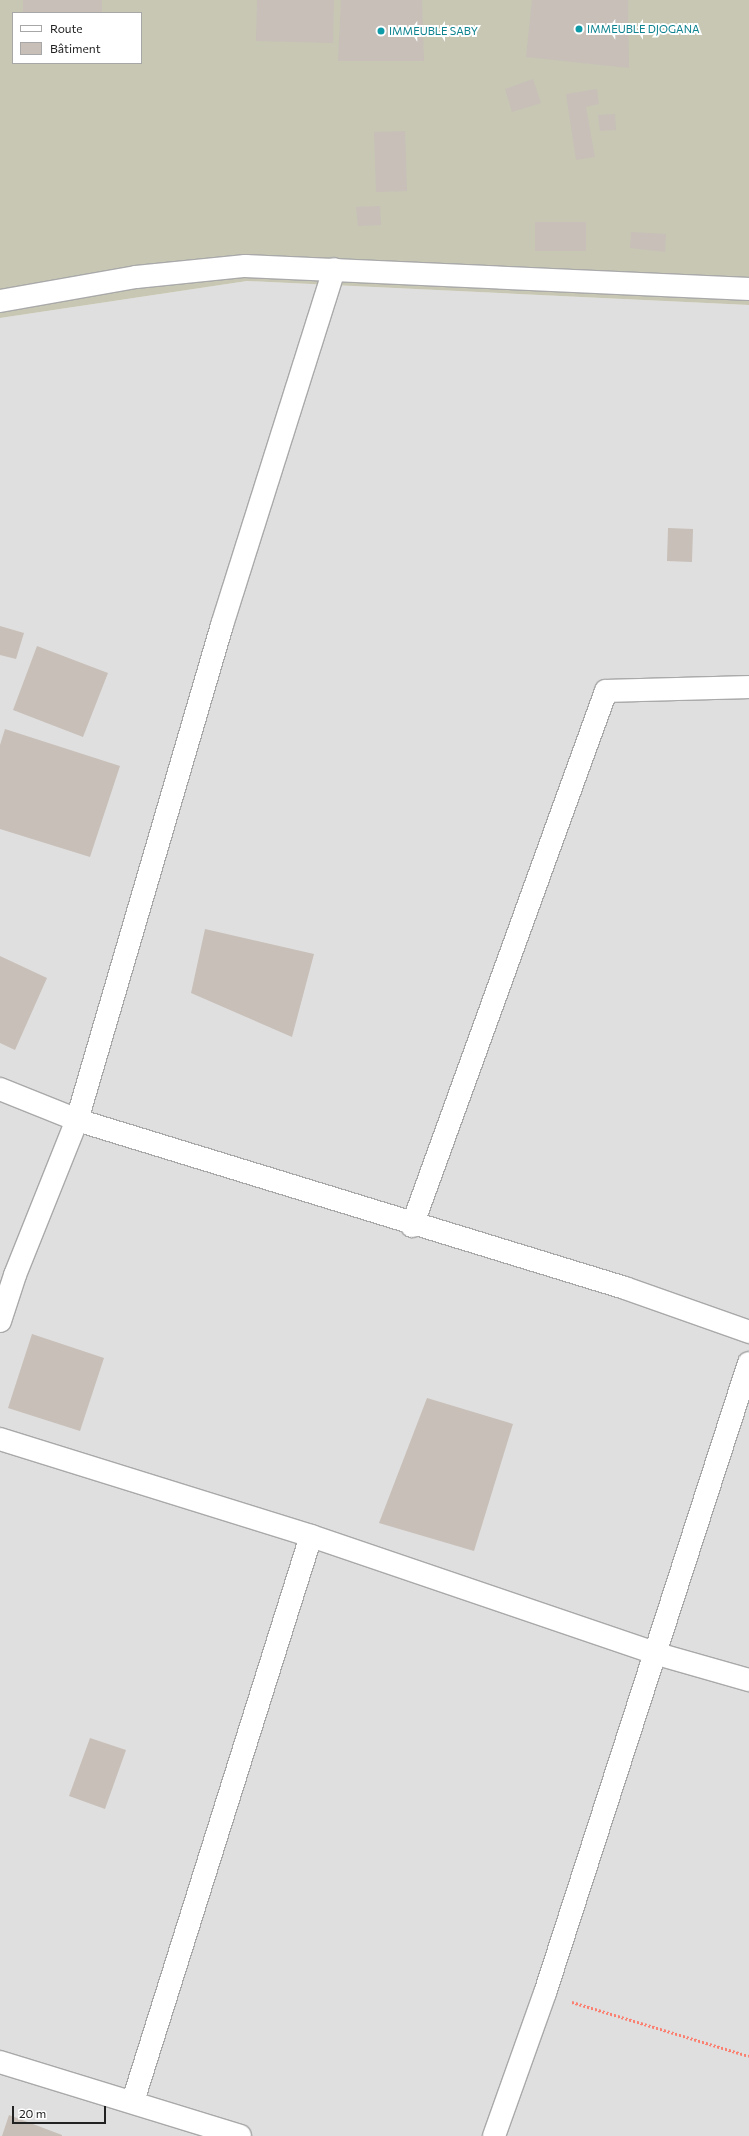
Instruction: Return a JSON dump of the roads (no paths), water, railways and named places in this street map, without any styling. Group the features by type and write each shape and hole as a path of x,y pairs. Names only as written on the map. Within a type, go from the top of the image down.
{"street":[{"path":"0,302 136,277 244,266 749,289"},
{"path":"0,1321 7,1273 77,1120 222,625 334,269"},
{"path":"412,1226 606,690 749,687"},
{"path":"0,1089 77,1120 412,1226 625,1288 749,1332"},
{"path":"494,2136 545,1993 749,1363"},
{"path":"0,1439 311,1536 654,1653 749,1680"},
{"path":"134,2101 311,1536"},
{"path":"0,2062 134,2101 240,2136"}],"place":[{"name":"IMMEUBLE DJOGANA","path":"579,29"},
{"name":"IMMEUBLE SABY","path":"381,31"}]}
